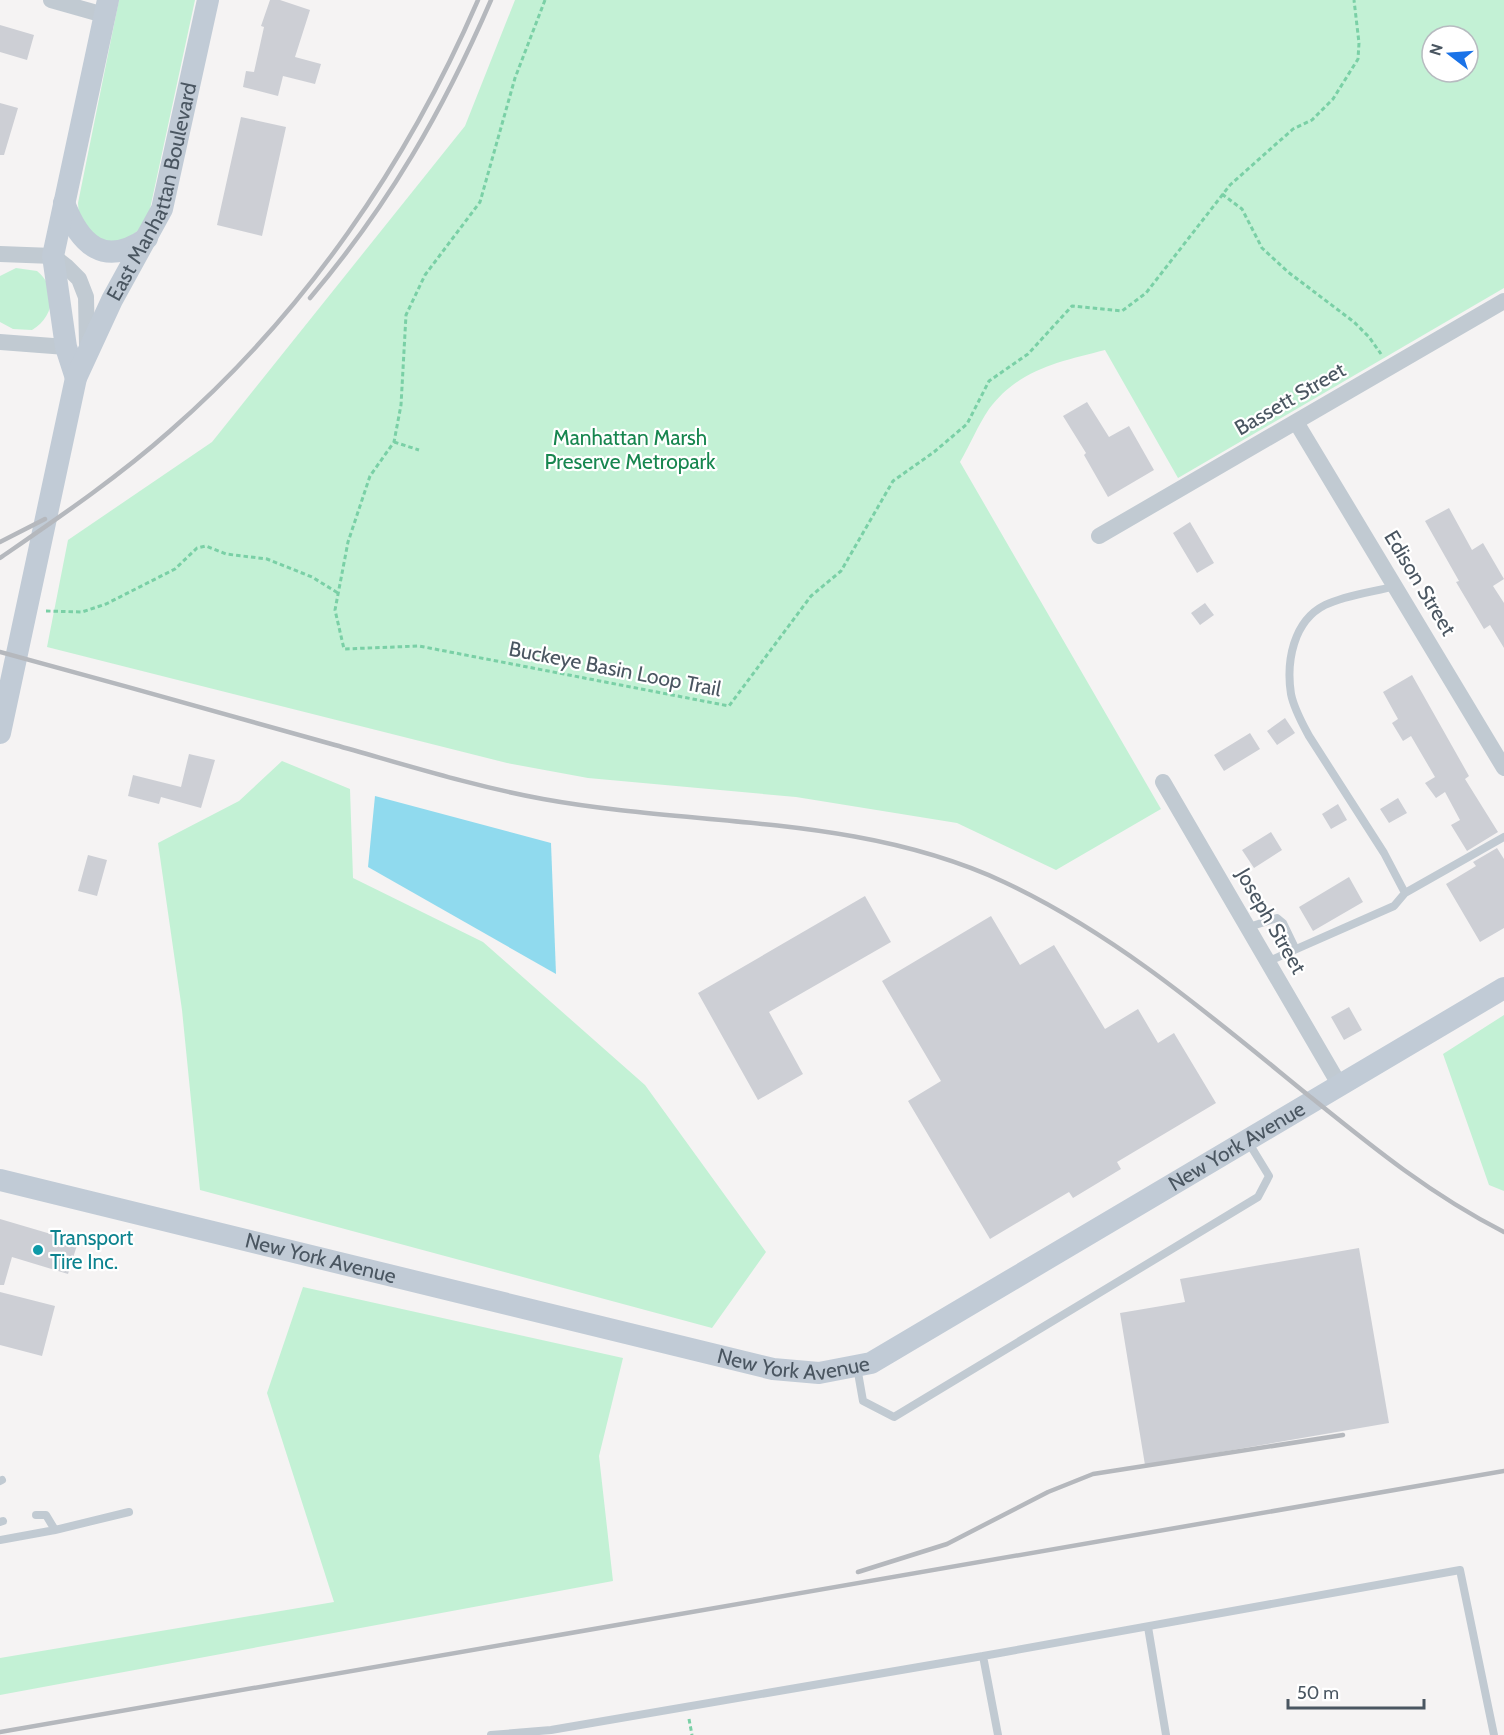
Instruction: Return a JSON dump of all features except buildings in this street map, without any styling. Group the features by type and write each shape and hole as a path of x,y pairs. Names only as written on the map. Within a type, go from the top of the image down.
{"street":[{"path":"51,0 106,8 53,256 66,347 76,378"},
{"name":"East Manhattan Boulevard","path":"0,733 76,378 112,300 162,209 208,0"},
{"path":"64,203 74,228 86,242 101,249 118,252 133,248 147,238"},
{"path":"0,254 53,256 79,279 86,297 87,356"},
{"name":"Bassett Street","path":"1099,536 1504,301"},
{"path":"0,342 66,347"},
{"name":"Edison Street","path":"1296,422 1504,768"},
{"name":"Joseph Street","path":"1163,782 1339,1083"},
{"name":"New York Avenue","path":"0,1180 773,1369 819,1373 871,1363 1339,1083 1504,988"}],"lane":[{"path":"1396,586 1324,606 1309,618 1298,633 1291,653 1290,675 1291,695 1309,736 1384,853 1405,893"},
{"path":"1269,961 1394,906 1405,893 1504,837"},
{"path":"1249,927 1277,918 1283,923 1295,948"},
{"path":"857,1367 863,1401 894,1417 1258,1197 1269,1176 1247,1139"},
{"path":"0,1540 55,1530 129,1512"},
{"path":"36,1515 46,1515 55,1530"},
{"path":"491,1735 567,1731 1460,1570 1494,1735"},
{"path":"1148,1627 1166,1735"},
{"path":"983,1656 998,1735"}],"path":[{"name":"Buckeye Basin Loop Trail","path":"544,0 515,78 480,202 425,275 406,315 401,405 394,442 370,476 348,542 338,593 335,610 344,649 418,646 729,706 811,596 842,571 893,481 934,452 967,424 989,381 1028,354 1072,306 1122,311 1146,293 1222,194 1293,129 1312,120 1333,99 1353,71 1359,43 1354,0"},
{"path":"1222,194 1242,209 1262,248 1288,272 1354,322 1369,337 1390,368"},
{"path":"394,442 419,450"},
{"path":"26,610 82,612 106,604 176,569 197,548 206,546 226,554 267,559 312,577 338,593"}],"green space":[{"path":"119,0 195,0 150,209 143,227 120,244 93,239 79,216 78,203"},
{"name":"Manhattan Marsh Preserve Metropark","path":"515,0 1504,0 1504,288 1178,478 1105,350 1056,363 1013,385 989,409 960,462 1161,809 1056,870 957,823 796,797 588,778 507,763 47,647 68,540 212,442 465,126"},
{"path":"16,268 37,271 44,278 51,293 49,310 40,324 32,330 13,329 0,322 0,276"},
{"path":"282,761 350,789 353,878 483,942 645,1085 766,1252 712,1328 200,1190 182,1010 158,843 239,801"},
{"path":"1504,1015 1504,1191 1489,1185 1443,1054"},
{"path":"303,1287 623,1358 599,1456 613,1581 0,1695 0,1658 334,1602 267,1393"}],"water":[{"path":"375,796 551,843 556,974 368,867"}],"railway":[{"path":"0,558 87,497 150,448 219,385 265,337 348,233 385,177 419,120 478,0"},
{"path":"310,298 364,228 412,156 473,41 491,0"},
{"path":"0,542 45,519"},
{"path":"0,652 516,794 601,808 835,833 892,844 949,860 1004,882 1046,903 1125,952 1199,1007 1402,1169 1451,1202 1504,1232"},
{"path":"858,1572 947,1544 1048,1492 1093,1474 1343,1435"},
{"path":"0,1732 1504,1471"}],"place":[{"name":"Transport Tire Inc.","path":"38,1250"}]}
